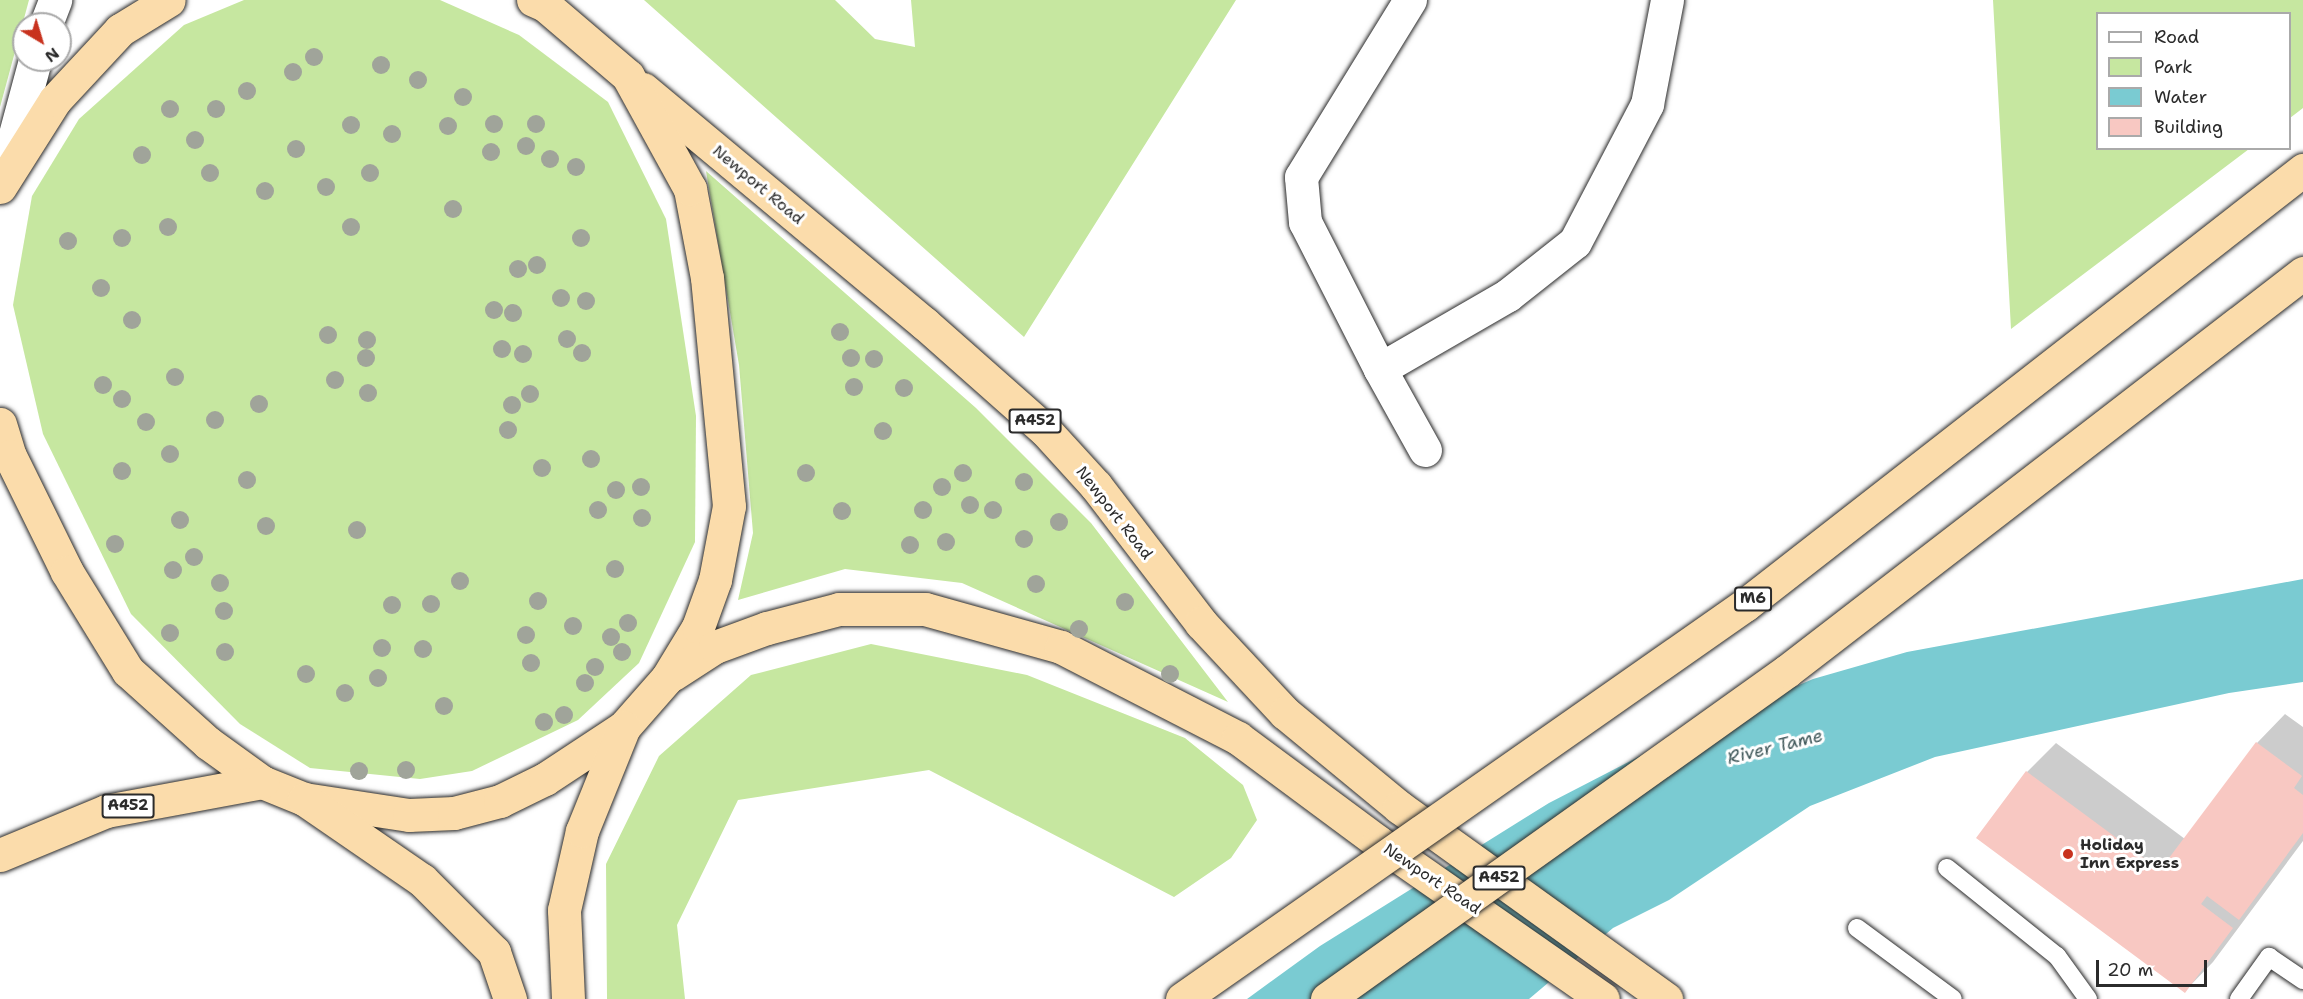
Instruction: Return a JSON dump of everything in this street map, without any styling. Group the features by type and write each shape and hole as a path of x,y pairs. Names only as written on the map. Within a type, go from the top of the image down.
{"highway":[{"path":"1,183 55,100 120,30 169,0"},
{"name":"Newport Road","path":"540,2 924,323 1045,430 1096,486 1201,623 1285,713 1398,807 1599,948 1666,999"},
{"path":"303,799 409,814 454,813 500,801 545,779 624,727 667,678 698,627 715,580 729,506 707,278 690,189 627,76"},
{"name":"M6","path":"1182,999 1745,605 2303,170"},
{"path":"1327,999 1787,671 2303,273"},
{"path":"0,424 10,456 67,572 129,671 208,743 262,782 303,799 422,880 494,952 510,999"},
{"name":"Newport Road","path":"667,678 715,647 767,628 839,609 925,609 1061,647 1228,733 1378,842 1572,975 1603,999"},
{"path":"568,999 564,910 582,831 624,727"},
{"name":"A452","path":"0,855 105,811 262,782"}],"street":[{"path":"1410,0 1301,177 1305,222 1380,369 1425,450"},
{"path":"1380,369 1508,295 1575,242 1647,104 1667,0"},
{"path":"1,183 32,72"}],"lane":[{"path":"1947,868 2057,956 2088,999"},
{"path":"1857,928 1953,999"},
{"path":"2239,999 2269,957 2303,980"}],"green space":[{"path":"0,0 29,0 26,12 12,12 12,63 0,107"},
{"path":"244,0 440,0 519,35 608,102 666,219 696,416 695,542 639,663 578,720 472,771 420,779 310,768 240,724 131,614 43,434 13,305 32,196 79,119 184,25"},
{"path":"644,0 835,0 875,39 915,47 911,0 1236,0 1024,337"},
{"path":"1993,0 2303,0 2303,108 2291,117 2291,12 2096,12 2096,150 2248,150 2011,329"},
{"path":"706,171 976,408 1091,523 1228,702 962,583 845,569 738,600 753,533 739,365"},
{"path":"871,644 1027,675 1185,738 1243,785 1257,820 1231,858 1174,897 929,770 738,800 677,925 685,999 607,999 606,864 659,756 751,675"}],"water":[{"name":"River Tame","path":"2303,579 2303,682 2229,693 1935,757 1810,806 1669,900 1613,928 1529,999 1247,999 1320,946 1549,803 1673,739 1813,679 1907,652"}],"building":[{"name":"Holiday Inn Express","path":"2256,742 2302,776 2294,788 2303,795 2303,833 2239,920 2207,896 2201,904 2233,928 2185,993 1976,838 2026,771 2160,870"}],"place":[{"name":"Holiday Inn Express","path":"2068,854"}]}
